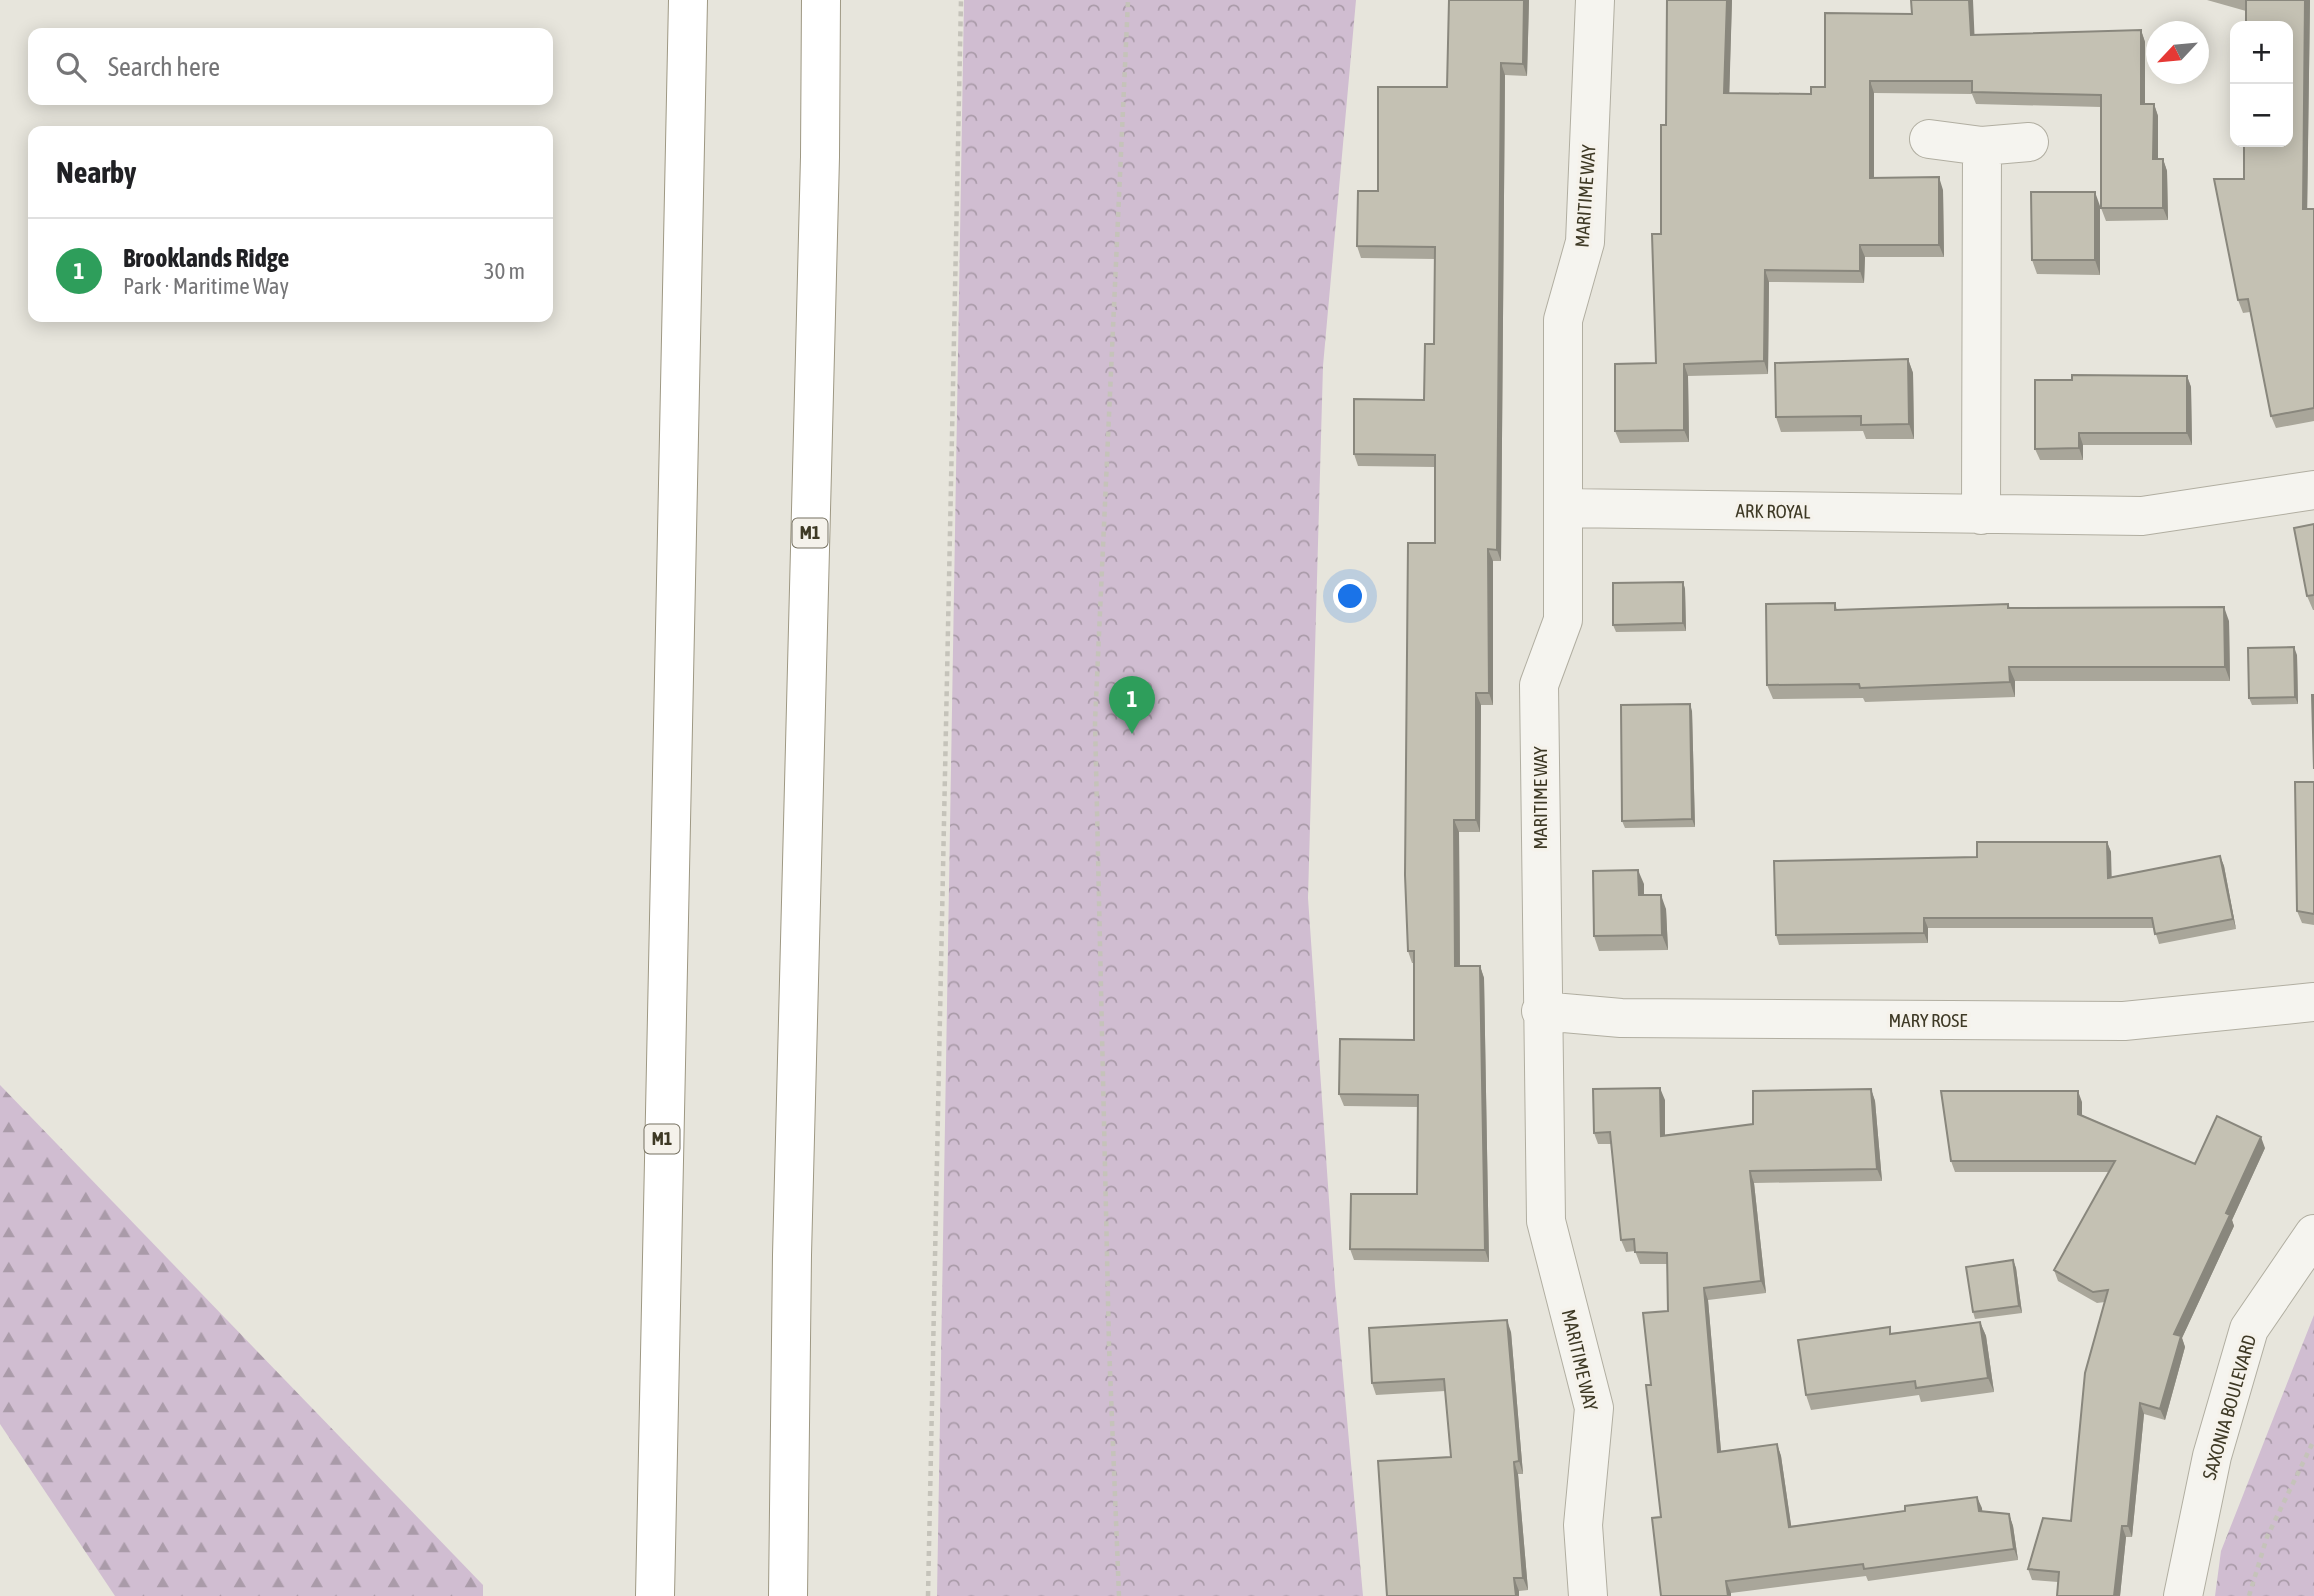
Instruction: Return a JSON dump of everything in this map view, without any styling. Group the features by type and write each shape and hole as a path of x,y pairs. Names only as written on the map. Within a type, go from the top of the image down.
{"highway":[{"name":"M1","path":"655,1596 688,0"},
{"name":"M1","path":"788,1596 792,1255 820,157 821,0"}],"street":[{"name":"MARITIME WAY","path":"1587,1596 1583,1525 1594,1408 1546,1222 1541,1011 1539,685 1563,620 1563,320 1585,242 1595,0"},
{"path":"1929,139 1982,146 2029,142"},
{"path":"1982,146 1982,515"},
{"name":"ARK ROYAL","path":"1564,508 2142,516 2314,490"},
{"name":"MARY ROSE","path":"1541,1011 1621,1018 2124,1021 2314,1002"},
{"name":"SAXONIA BOULEVARD","path":"2183,1596 2212,1456 2249,1329 2314,1234"}],"path":[{"path":"928,1596 961,0"},
{"path":"1119,1596 1109,1345 1095,722 1128,0"},
{"path":"2249,1596 2267,1537 2314,1440"}],"green space":[{"path":"964,0 1356,0 1323,366 1308,898 1335,1286 1363,1596 937,1596"},
{"path":"0,1085 483,1585 483,1596 115,1596 0,1424"},
{"path":"2314,1315 2314,1596 2215,1596 2221,1551"}],"building":[{"path":"1449,0 1524,0 1523,64 1501,63 1497,550 1488,549 1489,693 1476,693 1476,820 1454,820 1455,966 1480,966 1485,1250 1350,1249 1351,1194 1417,1194 1418,1095 1339,1094 1340,1039 1414,1040 1414,951 1408,951 1405,875 1408,543 1435,543 1435,455 1354,454 1354,399 1424,400 1425,344 1434,344 1435,247 1357,246 1358,191 1378,191 1378,87 1447,87"},
{"path":"1667,0 1727,0 1724,93 1811,94 1811,87 1825,87 1825,13 1912,14 1911,0 1969,0 1971,35 2141,30 2141,104 2154,104 2153,159 2163,159 2163,208 2101,208 2101,95 1972,92 1972,81 1870,81 1870,178 1939,177 1939,245 1860,245 1860,271 1765,270 1764,361 1684,364 1684,430 1615,431 1615,364 1656,363 1652,234 1661,234 1661,125 1666,125"},
{"path":"2246,0 2305,0 2303,209 2314,209 2314,408 2271,416 2248,299 2238,300 2214,179 2244,179 2244,147 2293,147 2293,21 2246,21"},
{"path":"2031,192 2095,192 2095,260 2032,260"},
{"path":"1908,359 1909,424 1861,425 1861,416 1776,417 1775,363"},
{"path":"2072,375 2187,376 2187,433 2079,433 2079,448 2035,449 2035,380 2072,380"},
{"path":"2314,524 2314,595 2307,596 2294,528"},
{"path":"1683,582 1683,623 1613,625 1613,583"},
{"path":"1835,603 1835,610 2008,604 2008,608 2224,607 2225,667 2009,667 2010,682 1860,688 1859,684 1767,685 1766,604"},
{"path":"2294,647 2295,697 2249,698 2248,648"},
{"path":"2312,695 2314,695 2314,769"},
{"path":"1690,704 1692,819 1622,821 1621,705"},
{"path":"2295,782 2314,782 2314,914 2297,911"},
{"path":"1977,842 2107,842 2108,878 2220,856 2233,919 2155,934 2152,918 1924,918 1924,933 1776,935 1774,861 1977,857"},
{"path":"1638,870 1639,895 1661,895 1662,935 1594,936 1593,871"},
{"path":"1660,1088 1661,1136 1753,1124 1753,1091 1871,1089 1877,1169 1750,1171 1761,1281 1704,1288 1718,1452 1777,1444 1789,1527 1905,1511 1905,1506 1977,1497 1979,1511 2009,1514 2014,1549 1864,1569 1863,1564 1726,1581 1728,1596 1661,1596 1652,1518 1661,1517 1646,1385 1651,1385 1643,1313 1668,1311 1667,1253 1635,1252 1634,1239 1621,1240 1610,1132 1594,1133 1593,1089"},
{"path":"1941,1091 2078,1091 2078,1114 2195,1164 2217,1116 2261,1137 2226,1213 2230,1215 2174,1334 2181,1336 2160,1409 2140,1403 2128,1526 2122,1526 2114,1596 2057,1596 2059,1572 2028,1569 2043,1518 2071,1521 2085,1373 2108,1290 2093,1292 2054,1270 2115,1161 1951,1161"},
{"path":"2013,1260 2019,1306 1973,1312 1966,1267"},
{"path":"1507,1320 1519,1461 1514,1462 1523,1578 1514,1578 1516,1596 1387,1596 1378,1461 1451,1457 1444,1379 1372,1383 1369,1328"},
{"path":"1980,1322 1988,1378 1916,1388 1915,1381 1806,1395 1798,1340 1890,1327 1890,1334"}],"place":[{"name":"Brooklands Ridge","path":"1132,734"}]}
